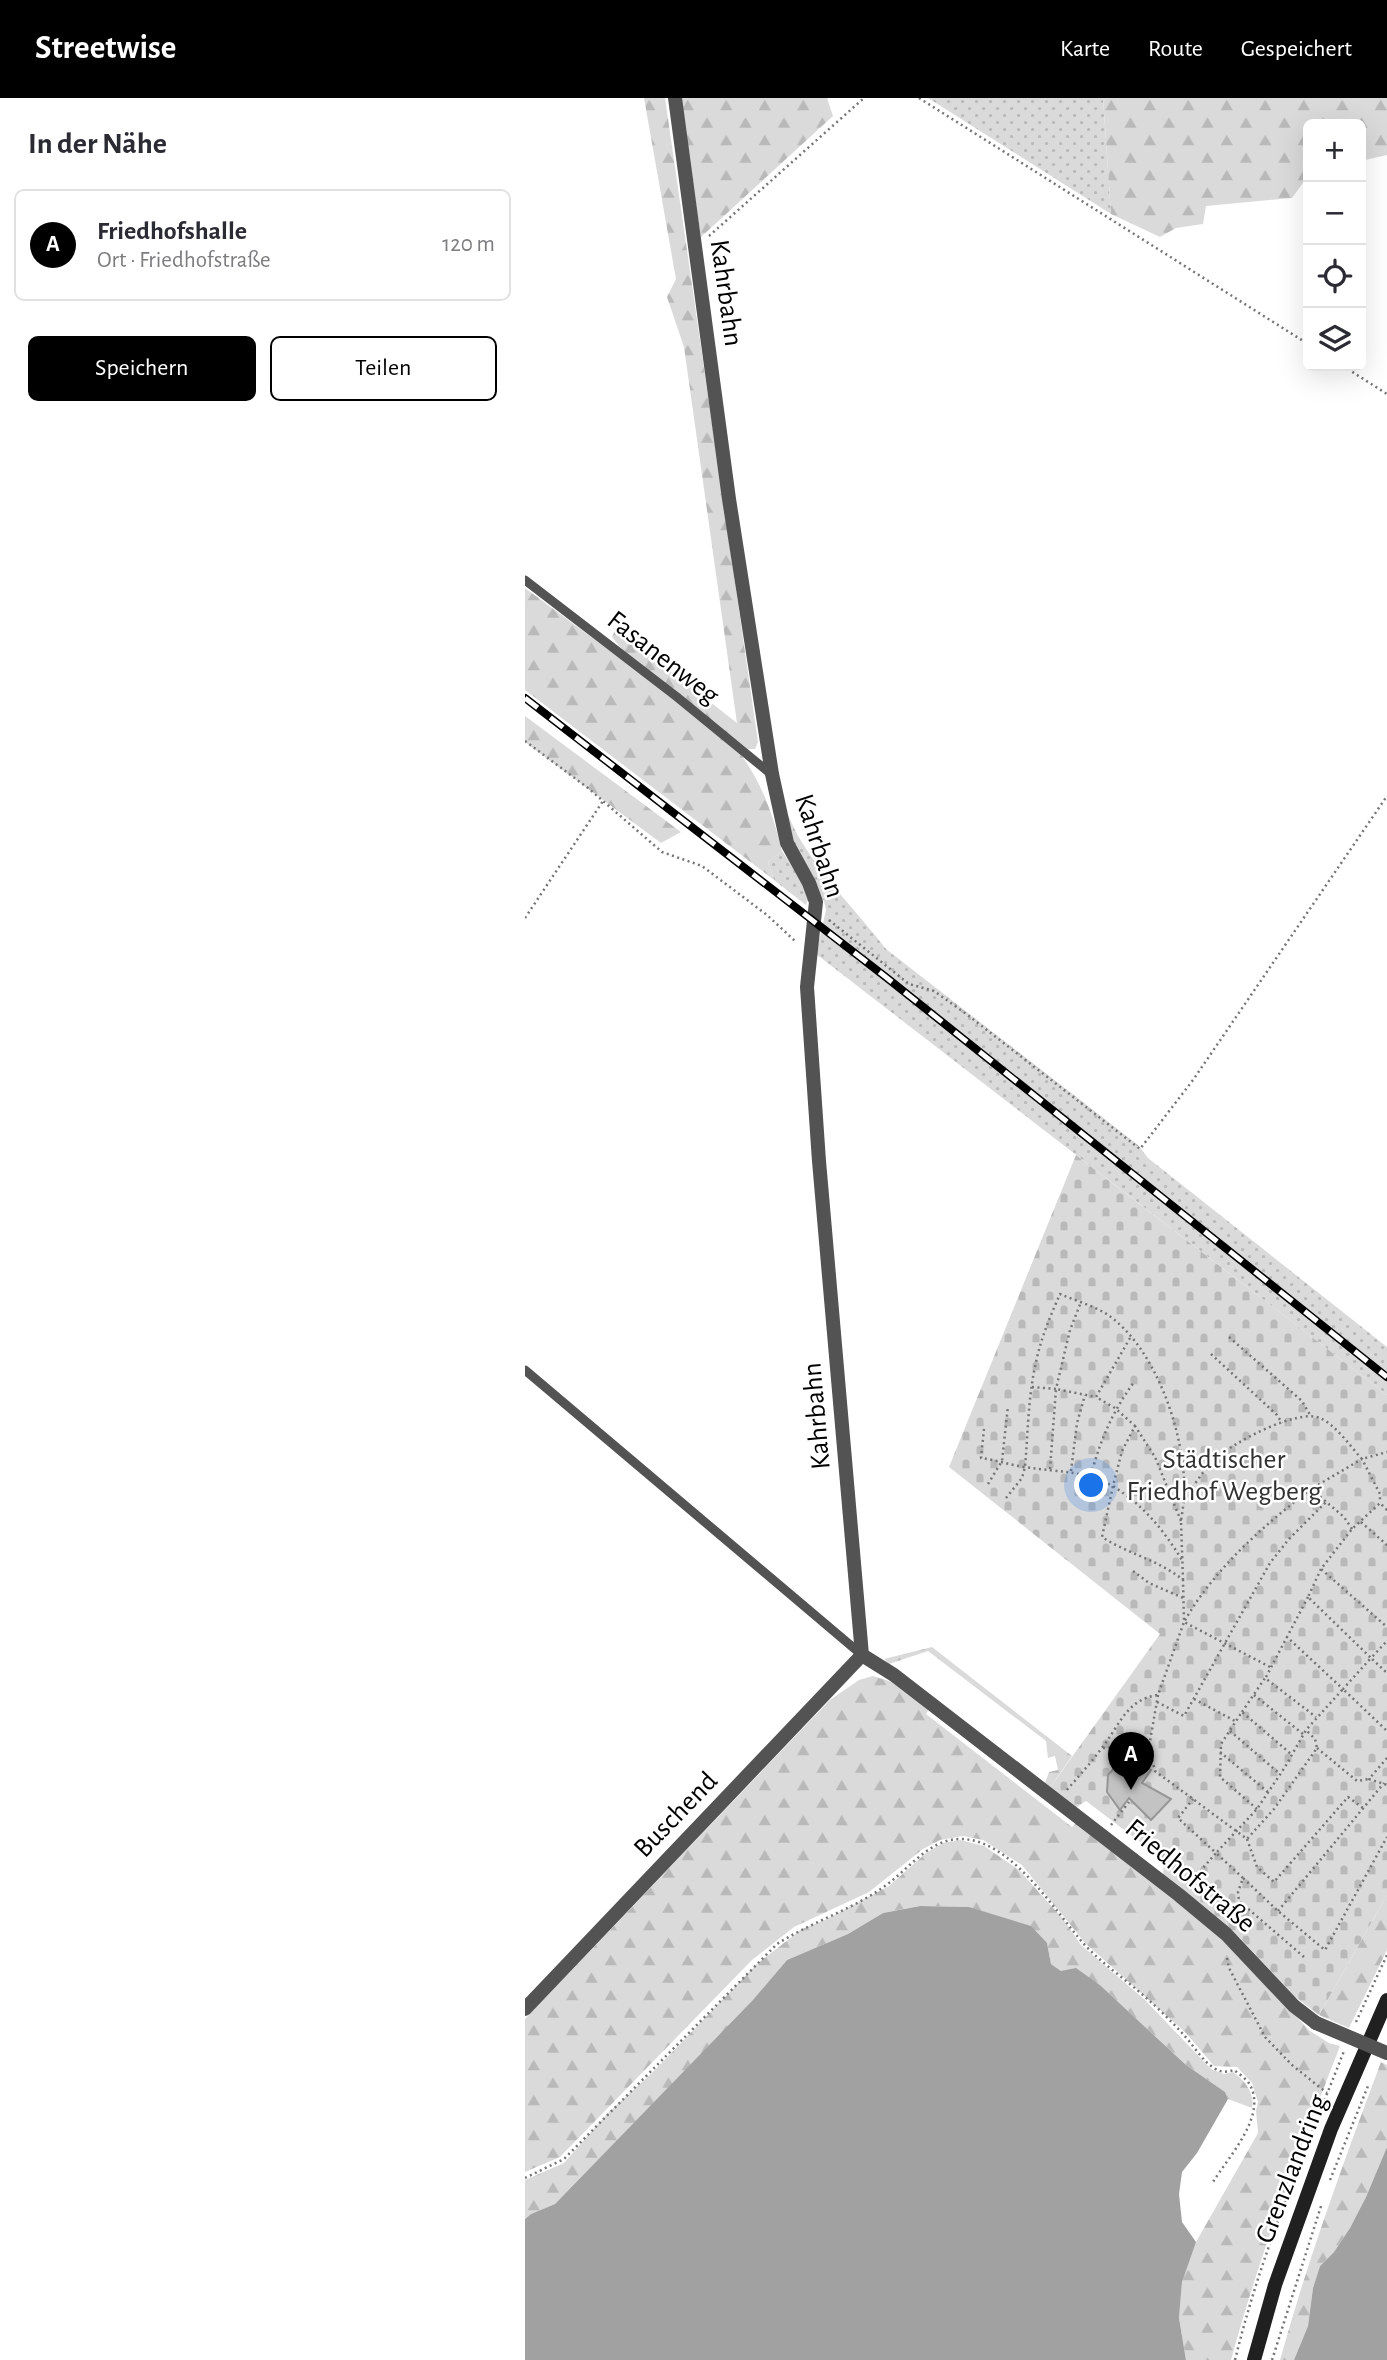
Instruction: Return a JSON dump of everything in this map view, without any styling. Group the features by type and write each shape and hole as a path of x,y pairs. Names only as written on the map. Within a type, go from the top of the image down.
{"main road":[{"name":"Grenzlandring","path":"1254,2360 1275,2285 1331,2129 1387,2000"}],"street":[{"name":"Kahrbahn","path":"675,98 727,486 772,774 787,843 816,902 807,986 818,1147 862,1656"},
{"name":"Friedhofstraße","path":"862,1656 894,1675 1179,1895 1226,1934 1294,2006 1317,2023 1387,2053"},
{"name":"Buschend","path":"525,2009 862,1656"}],"lane":[{"name":"Fasanenweg","path":"525,580 772,774"},
{"path":"525,1370 862,1656"}],"path":[{"path":"696,248 864,98"},
{"path":"919,98 1303,341"},
{"path":"1351,371 1387,394"},
{"path":"525,741 603,801 662,852 702,866 809,951"},
{"path":"816,915 834,922 874,958 909,984 934,991 965,1013 1140,1149 1193,1080 1387,796"},
{"path":"525,918 603,801"},
{"path":"1006,1498 1022,1478 1025,1467 1032,1387 1045,1329 1060,1294 1104,1313 1120,1326 1145,1357 1160,1383 1171,1411 1186,1476 1181,1521 1184,1622"},
{"path":"1050,1468 1056,1388 1069,1330 1081,1302"},
{"path":"1229,1337 1302,1401 1310,1415"},
{"path":"1096,1398 1130,1338"},
{"path":"1211,1354 1277,1415 1282,1423"},
{"path":"1091,1475 1100,1442 1115,1408 1134,1382"},
{"path":"1032,1387 1056,1388 1085,1394 1115,1408 1135,1426 1154,1457 1181,1521"},
{"path":"1071,1471 1077,1423 1085,1394"},
{"path":"988,1484 1002,1461 1008,1406"},
{"path":"1185,1500 1213,1461 1230,1447 1282,1423 1310,1415 1323,1419 1362,1459 1380,1494 1380,1503 1387,1510"},
{"path":"1135,1426 1122,1451 1102,1537 1143,1556 1184,1580"},
{"path":"984,1429 981,1458 1025,1467 1091,1475 1113,1486 1147,1511 1182,1560"},
{"path":"1363,1808 1348,1797 1274,1882 1257,1867 1247,1839 1155,1771 1149,1747 1158,1695 1184,1622 1229,1562 1269,1522 1311,1489 1362,1459 1387,1452"},
{"path":"1311,1489 1344,1517 1352,1529"},
{"path":"1157,1702 1184,1716 1270,1563 1289,1539 1326,1502"},
{"path":"1257,1809 1220,1777 1220,1744 1265,1678 1321,1569 1352,1529 1380,1503"},
{"path":"1360,1521 1387,1545"},
{"path":"1321,1569 1387,1627"},
{"path":"1133,1571 1149,1583 1183,1598"},
{"path":"1308,1597 1387,1673"},
{"path":"1184,1622 1271,1667"},
{"path":"1287,1637 1387,1731"},
{"path":"1179,1895 1257,1809 1306,1730 1387,1641"},
{"path":"1265,1678 1317,1717"},
{"path":"1058,1802 1103,1748 1124,1713 1148,1697 1158,1695"},
{"path":"1254,1695 1304,1735"},
{"path":"1194,1699 1236,1722"},
{"path":"1242,1712 1292,1754"},
{"path":"1278,1911 1386,1784 1369,1779 1357,1781 1317,1748 1315,1739 1306,1730"},
{"path":"1230,1731 1281,1774"},
{"path":"1103,1748 1149,1747"},
{"path":"1247,1839 1273,1809 1317,1748"},
{"path":"1220,1752 1269,1793"},
{"path":"1369,1779 1387,1758"},
{"path":"1193,1799 1178,1818 1278,1911 1325,1950 1387,1838"},
{"path":"1102,1835 1129,1802"},
{"path":"525,2178 564,2159 777,1944 803,1927 858,1903 925,1852 944,1842 961,1839 985,1845 1020,1868 1060,1912 1083,1944 1145,1996 1184,2034 1213,2068 1225,2072 1234,2070 1250,2083 1255,2104 1251,2122 1213,2182"},
{"path":"1243,1878 1238,1900 1304,1957"},
{"path":"1226,1934 1224,1950 1229,1968 1265,2037 1292,2065 1327,2093"},
{"path":"1327,2189 1371,2080"},
{"path":"1272,2360 1323,2202"}],"green space":[{"path":"644,98 665,98 758,742 755,749 748,749 625,653 612,637 615,630 621,628 640,647 737,723 684,347 667,297 676,279"},
{"path":"680,98 827,98 833,116 701,237"},
{"path":"928,98 1103,98 1111,214"},
{"path":"1103,98 1387,98 1387,155 1366,160 1366,119 1303,119 1303,183 1292,198 1206,206 1203,224 1176,228 1160,237 1111,214"},
{"path":"525,588 729,739 756,778 773,819 782,851 768,862 774,880 525,690"},
{"path":"525,716 681,832 661,843 525,742"},
{"path":"783,807 820,869 886,949 1138,1145 1148,1158 1387,1347 1387,1395 816,954 826,910 824,901 791,842"},
{"path":"782,851 810,894 806,905 774,880 768,862"},
{"name":"Städtischer Friedhof Wegberg","path":"1076,1155 1387,1395 1387,1895 1319,2015 1293,1995 1240,1938 1163,1876 1164,1860 1086,1801 1074,1809 1049,1789 1160,1634 949,1467"},
{"path":"932,1647 1072,1756 1049,1789 1044,1786 1049,1772 1058,1770 1055,1756 1048,1758 1046,1741 928,1651 889,1664 884,1659"},
{"path":"873,1676 892,1682 929,1709 926,1714 1072,1827 1076,1823 1213,1930 1310,2031 1329,2043 1340,2046 1268,2241 1231,2360 1186,2360 1179,2318 1182,2282 1196,2242 1258,2133 1258,2102 1252,2083 1237,2067 1214,2066 1186,2033 1085,1943 1022,1865 983,1840 963,1836 940,1840 923,1849 869,1892 794,1927 752,1960 560,2157 525,2172 525,2019 830,1700 859,1680"},
{"path":"960,1840 984,1846 1019,1870 1063,1919 1081,1945 1145,2000 1211,2069 1224,2074 1233,2072 1241,2079 1250,2092 1252,2108 1228,2099 1225,2092 1186,2065 1101,1986 1061,1971 1051,1964 1047,1943 969,1907 919,1906 883,1913 848,1934 787,1960 754,2000 555,2204 525,2219 525,2180 564,2163 608,2113 652,2073 757,1964 802,1929 825,1920 889,1886 926,1853 943,1843"},
{"path":"1387,1895 1387,1950 1349,2028 1319,2015"},
{"path":"1381,2062 1387,2065 1387,2147 1350,2228 1334,2252 1320,2266 1313,2288 1308,2326 1294,2360 1280,2360 1340,2173"}],"shaded area":[{"path":"920,1906 969,1907 1031,1926 1047,1943 1051,1964 1061,1971 1076,1968 1101,1986 1186,2065 1225,2092 1228,2099 1197,2153 1182,2172 1179,2194 1182,2222 1196,2242 1182,2282 1179,2318 1186,2360 525,2360 525,2219 555,2204 753,2000 787,1960 848,1934 883,1913"},
{"path":"1387,2147 1387,2360 1294,2360 1308,2326 1313,2288 1320,2266 1334,2252 1350,2228"}],"building":[{"path":"1129,1762 1151,1770 1142,1783 1171,1799 1151,1820 1129,1798 1120,1810 1107,1792 1108,1775 1115,1767"}],"railway":[{"path":"525,698 887,978 1387,1377"}],"place":[{"name":"Friedhofshalle","path":"1131,1790"}]}
